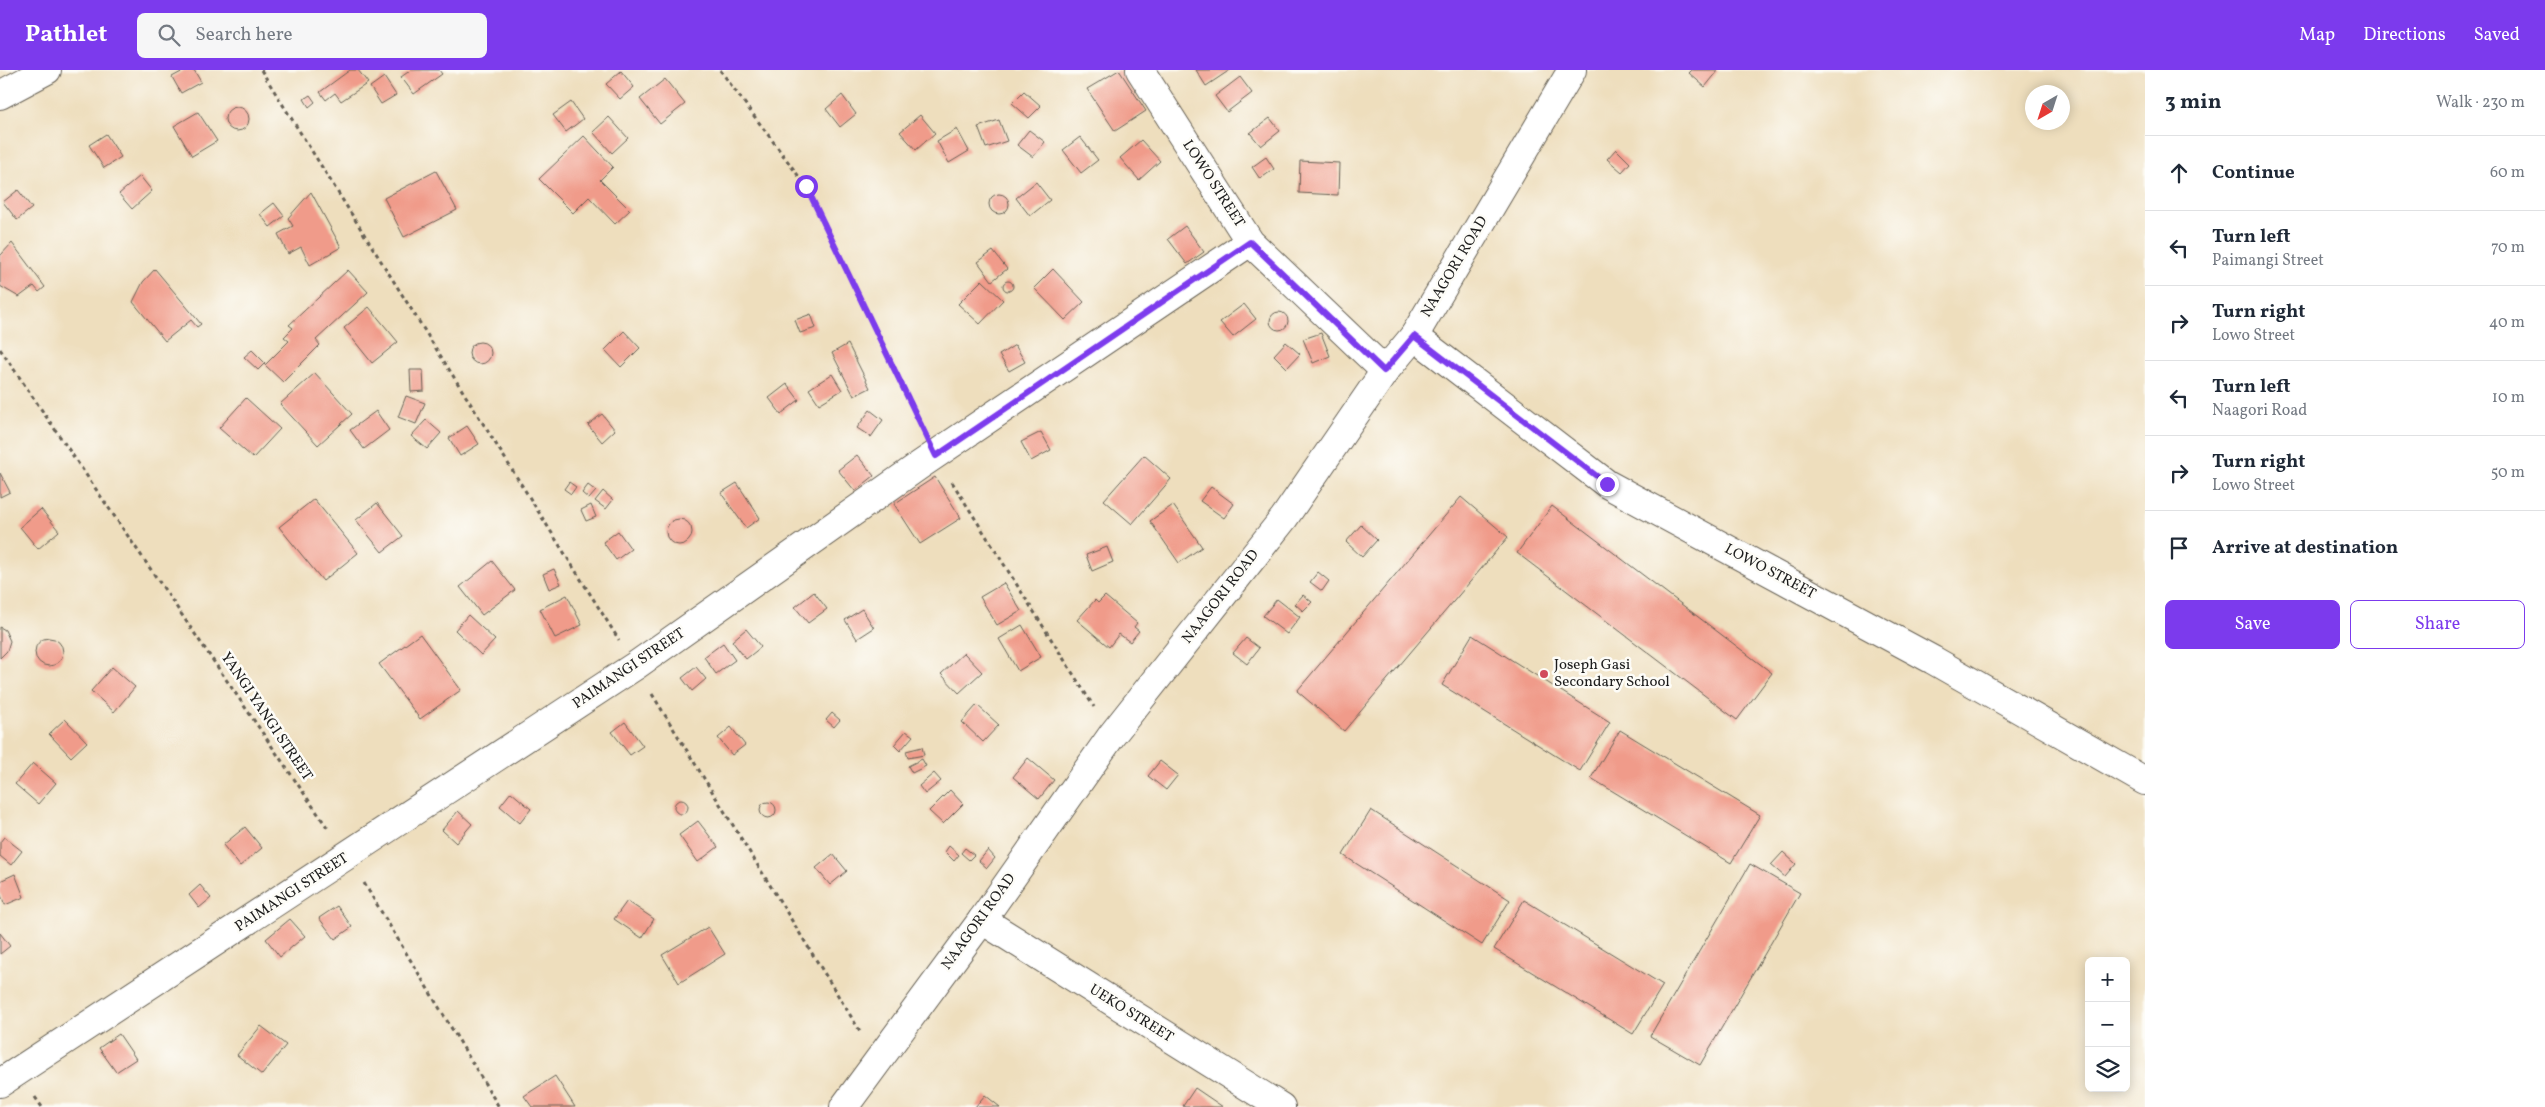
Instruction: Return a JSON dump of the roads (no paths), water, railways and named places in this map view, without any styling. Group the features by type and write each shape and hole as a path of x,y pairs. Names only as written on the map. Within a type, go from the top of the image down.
{"street":[{"path":"0,95 47,70"},
{"name":"LOWO STREET","path":"1140,70 1250,242 1384,371"},
{"name":"NAAGORI ROAD","path":"844,1107 982,920 1112,735 1284,518 1384,371 1414,336 1572,70"},
{"name":"PAIMANGI STREET","path":"0,1083 635,666 936,456 1250,242"},
{"name":"LOWO STREET","path":"1414,336 1607,484 1934,660 2145,781"},
{"name":"UEKO STREET","path":"982,920 1281,1107"}],"place":[{"name":"Joseph Gasi Secondary School","path":"1544,674"}]}
